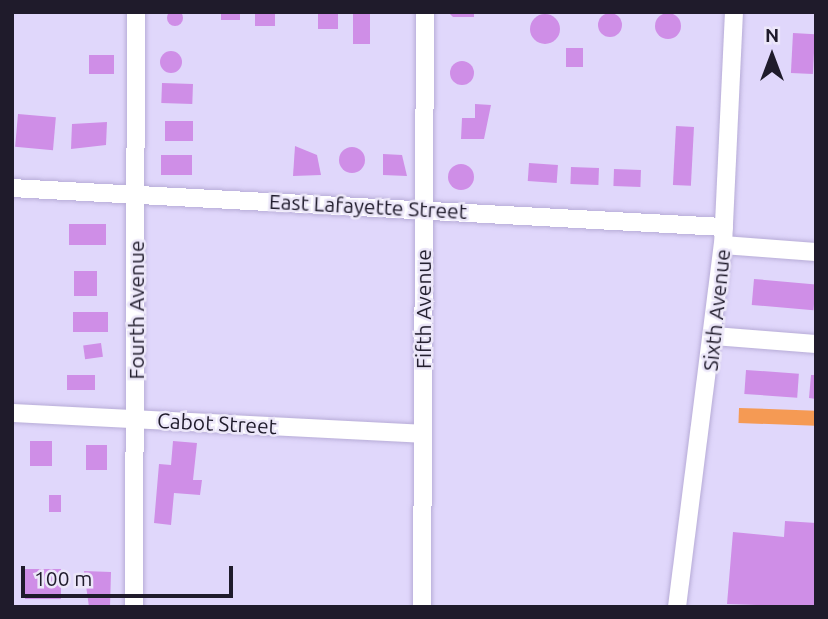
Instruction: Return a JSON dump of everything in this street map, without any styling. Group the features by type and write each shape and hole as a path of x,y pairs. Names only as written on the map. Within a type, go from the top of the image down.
{"street":[{"name":"Fourth Avenue","path":"134,607 136,12"},
{"name":"Fifth Avenue","path":"422,607 425,12"},
{"name":"Sixth Avenue","path":"677,607 713,336 723,236 734,12"},
{"name":"East Lafayette Street","path":"12,188 424,209 723,236 816,251"},
{"path":"713,336 816,344"},
{"name":"Cabot Street","path":"12,413 422,435"}],"shaded area":[{"path":"739,408 816,411 815,426 738,423"}],"building":[{"path":"172,10 178,10 183,18 181,24 172,26 167,21 167,15"},
{"path":"221,12 240,12 240,20 221,20"},
{"path":"255,12 275,12 275,26 255,26"},
{"path":"318,12 338,12 338,29 318,29"},
{"path":"353,12 370,12 370,44 353,44"},
{"path":"448,12 474,12 474,17 453,17"},
{"path":"610,13 621,20 622,25 615,36 610,37 599,30 598,25 605,14"},
{"path":"668,13 677,17 681,26 677,35 668,39 659,35 655,26 659,17"},
{"path":"545,14 556,18 560,29 556,40 545,44 534,40 530,29 534,18"},
{"path":"793,33 815,34 813,74 791,73"},
{"path":"566,48 583,48 583,67 566,67"},
{"path":"167,51 175,51 182,58 182,66 175,73 167,73 160,66 160,58"},
{"path":"89,55 114,55 114,74 89,74"},
{"path":"462,61 473,68 474,73 467,84 462,85 451,78 450,73 457,62"},
{"path":"162,83 193,84 192,104 161,103"},
{"path":"475,104 491,105 484,139 461,139 462,118 475,118"},
{"path":"18,114 56,117 53,150 15,147"},
{"path":"165,121 193,121 193,141 165,141"},
{"path":"107,122 106,145 71,149 72,124"},
{"path":"676,126 694,127 691,186 673,185"},
{"path":"295,146 317,155 321,175 293,176"},
{"path":"352,147 361,151 365,160 361,169 352,173 343,169 339,160 343,151"},
{"path":"383,154 402,155 407,176 383,175"},
{"path":"161,155 192,155 192,175 161,175"},
{"path":"529,163 558,165 557,183 528,181"},
{"path":"461,164 470,168 474,177 470,186 461,190 452,186 448,177 452,168"},
{"path":"571,167 599,168 598,185 570,184"},
{"path":"614,169 641,170 640,187 613,186"},
{"path":"69,224 106,224 106,245 69,245"},
{"path":"74,271 97,271 97,296 74,296"},
{"path":"754,279 816,284 813,310 752,305"},
{"path":"73,312 108,312 108,332 73,332"},
{"path":"101,343 103,357 85,359 83,346"},
{"path":"746,370 799,374 797,398 744,394"},
{"path":"67,375 95,375 95,390 67,390"},
{"path":"811,375 816,375 816,399 809,398"},
{"path":"30,441 52,441 52,466 30,466"},
{"path":"173,441 197,443 193,480 202,480 200,495 174,493 171,525 154,523 159,464 171,465"},
{"path":"86,445 107,445 107,470 86,470"},
{"path":"49,495 61,495 61,512 49,512"},
{"path":"785,521 816,523 816,607 727,604 733,532 784,537"},
{"path":"25,569 61,569 61,599 25,599"},
{"path":"84,571 111,572 110,607 89,607"}]}
